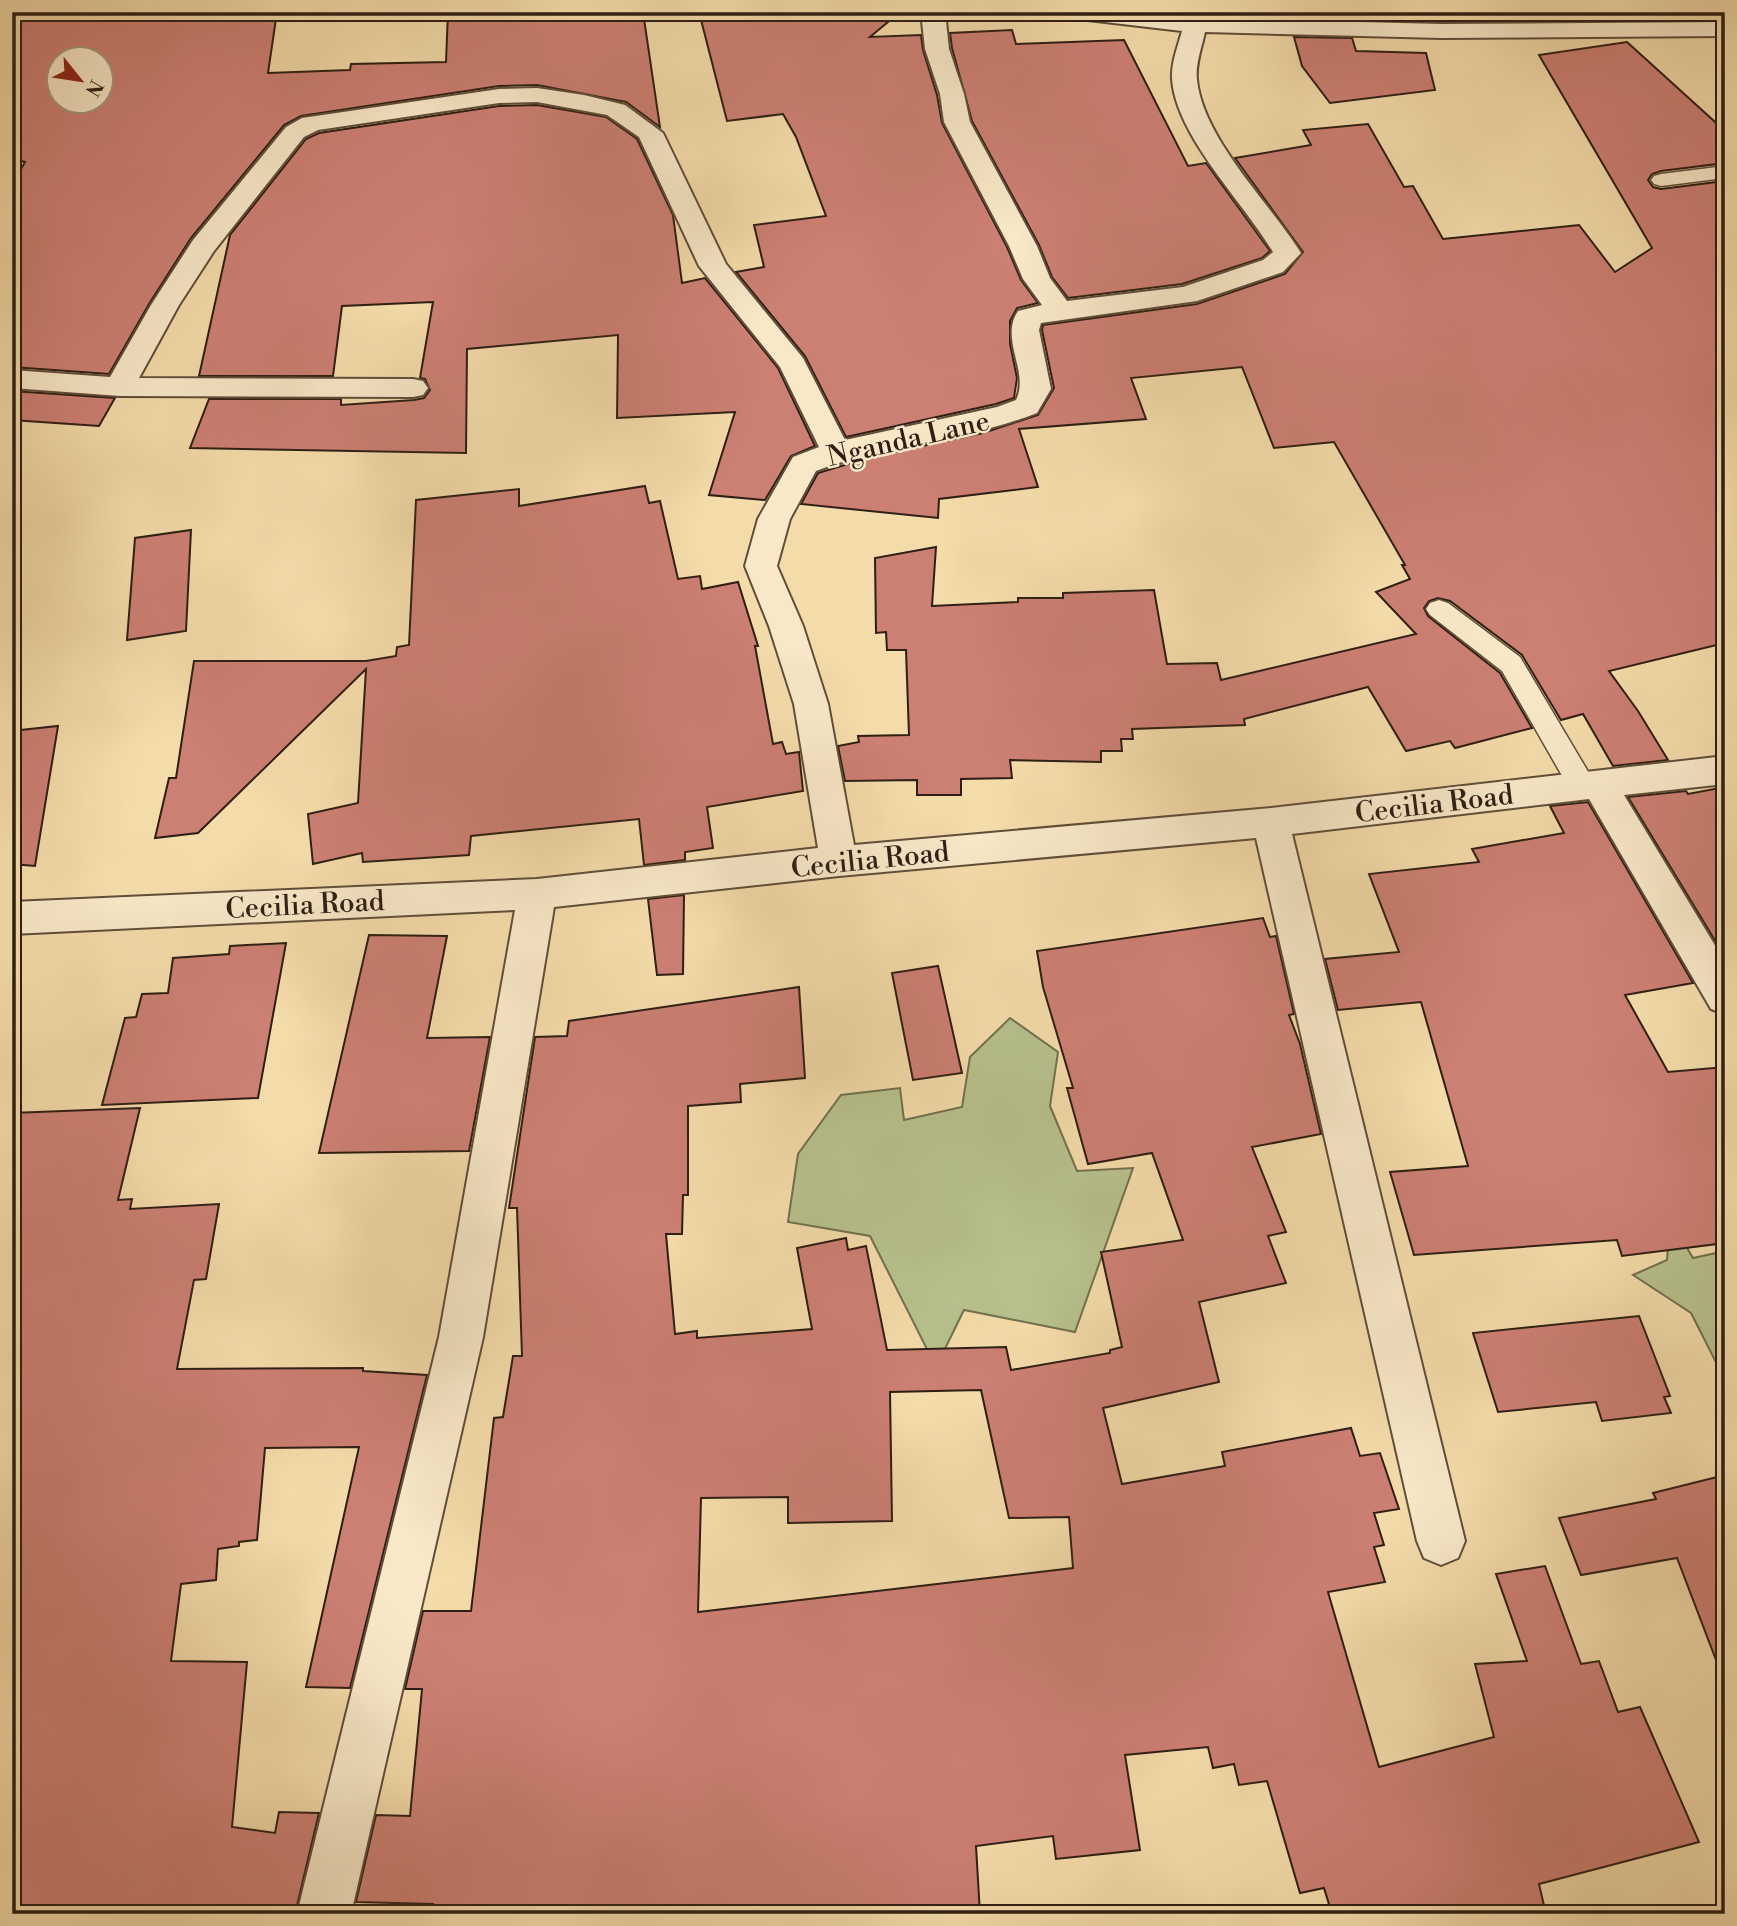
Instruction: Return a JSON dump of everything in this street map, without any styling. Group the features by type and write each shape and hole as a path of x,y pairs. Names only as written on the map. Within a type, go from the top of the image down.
{"street":[{"path":"937,12 934,21 937,50 952,94 957,122 1023,246 1037,279 1060,310"},
{"path":"1079,12 1195,25 1436,22 1725,29"},
{"name":"Nganda Lane","path":"839,861 811,704 786,626 761,566 774,519 804,464 836,452 1004,415 1027,406 1036,389 1025,330 1028,317 1060,310 1187,295 1273,266 1287,253 1208,140 1193,107 1184,79 1195,25"},
{"path":"120,387 150,325 181,277 219,225 295,132 311,123 499,96 537,95 616,110 650,133 713,266 793,364 836,452"},
{"path":"12,379 120,387 413,388"},
{"name":"Cecilia Road","path":"12,918 537,894 839,861 1271,822 1725,770"},
{"path":"1590,784 1725,997"},
{"path":"1271,822 1441,1541"},
{"path":"324,1914 461,1337 537,894"}],"lane":[{"path":"1661,180 1725,172"},
{"path":"1439,608 1511,664 1590,784"}],"green space":[{"path":"1010,1018 1058,1052 1050,1106 1077,1171 1133,1168 1075,1332 964,1310 936,1367 870,1236 788,1222 798,1154 841,1095 900,1088 904,1120 962,1107 970,1057"},
{"path":"1670,1219 1693,1258 1725,1251 1725,1380 1691,1313 1633,1275 1667,1260"}],"building":[{"path":"12,12 277,12 268,73 350,70 351,64 446,62 448,12 643,12 660,127 626,102 537,85 499,86 301,116 284,125 191,238 109,374 12,367 12,185 25,162 12,159"},
{"path":"699,12 900,12 870,37 921,35 942,123 1007,247 1021,280 1038,303 1017,308 1010,321 1010,344 1017,378 1014,398 846,437 805,356 736,272 764,267 754,225 826,216 796,137 783,114 727,121"},
{"path":"1287,12 1344,12 1346,19 1289,18"},
{"path":"1012,30 1016,44 1124,40 1188,166 1206,163 1270,251 1262,258 1182,284 1068,298 1052,277 1039,245 972,121 952,48 950,33"},
{"path":"1294,37 1352,38 1356,51 1426,53 1435,90 1330,103 1302,66"},
{"path":"1627,42 1725,131 1725,163 1661,171 1652,174 1648,180 1653,187 1661,189 1725,181 1725,643 1609,671 1668,760 1613,766 1583,714 1561,720 1522,655 1450,601 1438,598 1429,601 1424,608 1428,616 1500,673 1532,728 1455,748 1450,741 1406,751 1368,687 1244,719 1245,725 1132,729 1133,739 1121,739 1122,751 1101,751 1101,762 1010,760 1012,778 961,779 961,795 917,795 917,780 845,781 838,746 859,742 858,736 909,735 906,650 887,650 886,632 876,633 875,558 936,547 932,606 1018,602 1018,598 1063,598 1063,593 1154,590 1167,664 1217,663 1221,680 1416,634 1376,592 1410,579 1402,565 1405,565 1334,442 1274,448 1242,367 1131,378 1146,419 1019,429 1038,487 939,499 938,518 801,504 818,473 871,457 983,433 1038,415 1054,388 1043,325 1197,304 1285,274 1303,252 1235,158 1311,145 1303,130 1368,124 1404,187 1413,186 1443,239 1579,225 1615,272 1652,248 1539,55"},
{"path":"537,105 606,117 637,139 673,215 682,283 705,278 778,368 815,446 791,456 765,500 709,495 735,412 617,418 618,335 467,349 466,453 190,448 209,399 341,399 341,405 414,400 424,398 430,390 425,379 420,378 433,302 342,306 333,376 199,376 230,235 306,139 319,133 499,106"},
{"path":"12,391 115,398 99,426 12,420"},
{"path":"645,486 649,503 660,501 678,579 700,576 702,589 738,582 758,646 755,646 773,744 782,742 786,754 799,752 803,791 707,807 713,848 685,852 685,860 644,865 639,819 471,836 469,855 363,862 362,853 313,864 308,814 358,803 366,669 198,833 155,838 169,778 176,778 194,661 366,661 396,656 397,647 409,645 416,500 519,489 519,506"},
{"path":"191,530 186,631 127,640 135,538"},
{"path":"58,726 35,866 12,864 12,731"},
{"path":"1725,787 1725,957 1628,797 1686,791 1688,794"},
{"path":"1588,802 1693,983 1625,995 1668,1072 1725,1067 1725,1243 1622,1256 1617,1240 1414,1255 1390,1172 1468,1166 1421,1002 1338,1010 1325,959 1399,952 1369,874 1479,862 1472,849 1564,833 1550,806"},
{"path":"684,895 683,974 657,975 648,899"},
{"path":"1263,918 1270,937 1276,936 1294,1014 1289,1015 1300,1044 1321,1134 1252,1147 1286,1232 1268,1236 1286,1283 1199,1302 1219,1382 1103,1408 1122,1484 1225,1466 1222,1452 1351,1428 1360,1456 1380,1453 1399,1509 1374,1513 1384,1545 1374,1547 1385,1582 1328,1592 1379,1767 1494,1737 1475,1664 1527,1661 1496,1574 1545,1566 1581,1664 1599,1661 1618,1712 1640,1707 1699,1842 1539,1884 1546,1914 1332,1914 1324,1888 1300,1893 1267,1781 1239,1785 1234,1764 1213,1768 1208,1747 1125,1755 1140,1850 1056,1859 1053,1836 976,1846 980,1914 432,1914 433,1904 356,1902 376,1815 410,1816 422,1689 405,1689 423,1611 471,1611 494,1418 503,1417 513,1356 522,1356 517,1208 509,1208 535,1037 567,1036 569,1021 799,987 805,1078 740,1084 741,1102 688,1106 688,1195 683,1195 682,1234 666,1234 675,1334 697,1331 697,1338 812,1329 797,1248 846,1238 848,1250 866,1246 887,1350 1006,1347 1011,1370 1110,1353 1110,1350 1122,1347 1101,1252 1183,1240 1152,1153 1088,1164 1067,1088 1073,1088 1043,987 1037,951","holes":["981,1390 1009,1518 1069,1517 1073,1568 698,1612 701,1498 788,1497 788,1523 892,1521 890,1392"]},
{"path":"369,935 447,936 427,1038 490,1037 469,1151 319,1153"},
{"path":"286,943 258,1098 102,1105 125,1018 136,1017 142,994 168,993 173,958 229,954 230,946"},
{"path":"938,966 962,1073 913,1080 892,973"},
{"path":"140,1108 118,1200 132,1199 130,1209 219,1204 206,1279 194,1280 177,1369 363,1368 363,1371 427,1375 350,1688 306,1687 359,1447 265,1448 257,1540 218,1549 216,1580 181,1584 171,1661 247,1662 232,1827 275,1833 279,1812 319,1813 295,1914 12,1914 12,1113"},
{"path":"1639,1316 1670,1396 1664,1397 1671,1413 1602,1421 1596,1402 1498,1412 1473,1333"},
{"path":"1725,1475 1725,1672 1721,1673 1677,1558 1581,1575 1559,1518 1656,1499 1653,1493"}]}
